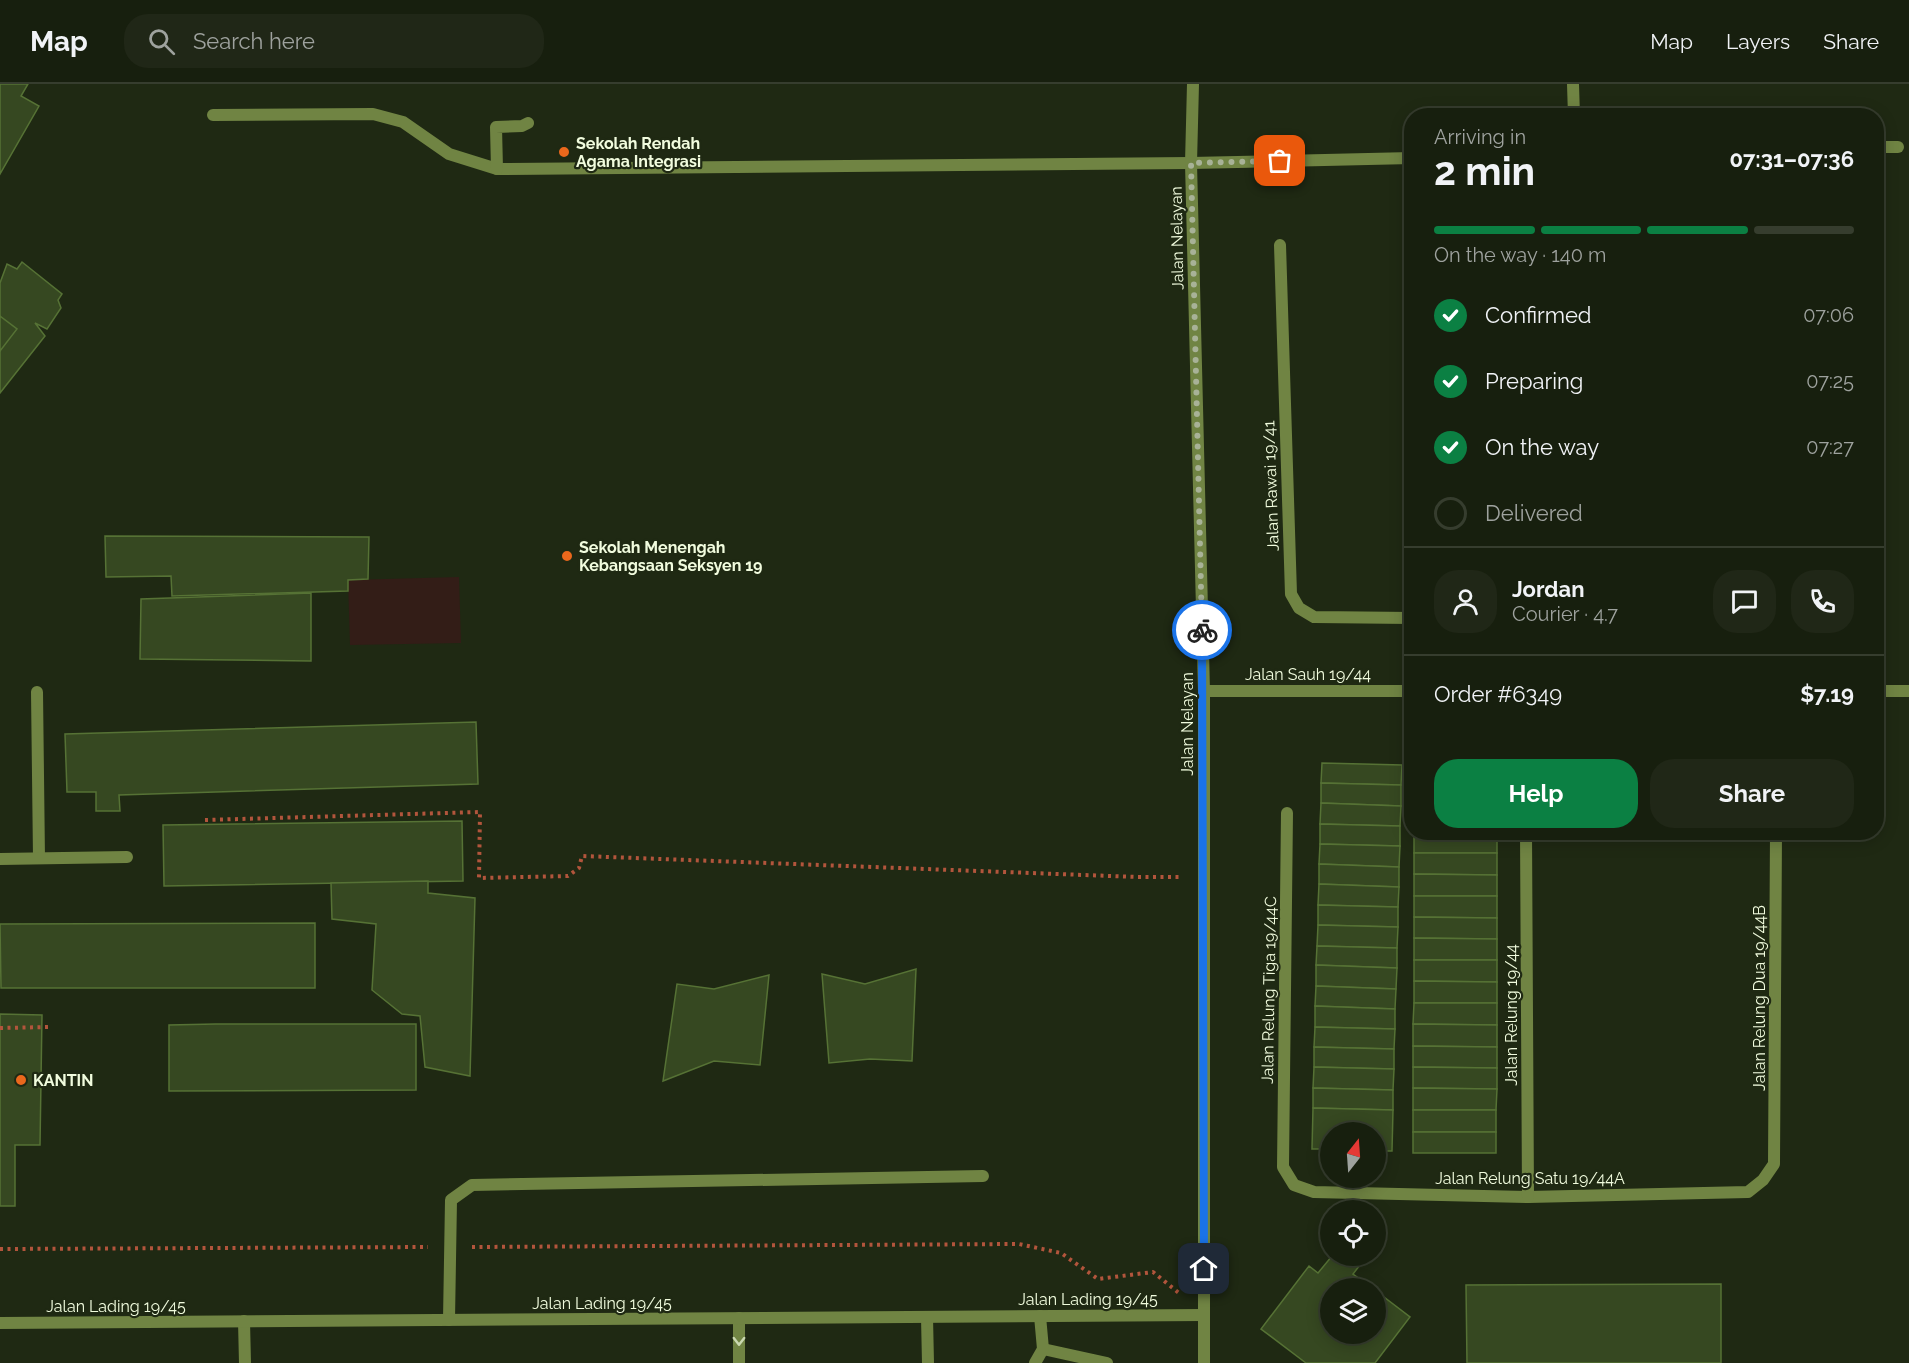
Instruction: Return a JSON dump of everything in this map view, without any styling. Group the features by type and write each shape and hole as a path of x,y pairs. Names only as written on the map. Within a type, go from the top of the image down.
{"street":[{"name":"Jalan Nelayan","path":"1193,84 1191,163 1204,691 1204,1363"},
{"path":"1573,84 1574,108"},
{"path":"213,114 373,114 403,122 449,154 497,169 1191,163 1404,158"},
{"path":"497,169 496,127 522,126 528,123"},
{"path":"1884,147 1898,147"},
{"name":"Jalan Rawai 19/41","path":"1280,245 1291,594 1299,608 1314,617 1404,618"},
{"name":"Jalan Sauh 19/44","path":"1204,691 1404,691"},
{"path":"1884,691 1909,691"},
{"path":"37,692 39,858"},
{"name":"Jalan Relung Tiga 19/44C","path":"1284,1167 1287,813"},
{"name":"Jalan Relung 19/44","path":"1526,840 1528,1197"},
{"name":"Jalan Relung Dua 19/44B","path":"1774,1164 1776,840"},
{"path":"0,859 127,857"},
{"name":"Jalan Relung Satu 19/44A","path":"1284,1167 1294,1185 1314,1192 1528,1197 1748,1192 1763,1180 1774,1164"},
{"path":"449,1320 451,1200 472,1185 983,1176"},
{"name":"Jalan Lading 19/45","path":"0,1323 1204,1315"},
{"path":"1035,1363 1043,1349 1040,1316"},
{"path":"927,1317 928,1363"},
{"path":"739,1318 739,1363"},
{"path":"244,1322 245,1363"},
{"path":"1043,1349 1068,1358 1107,1363"}],"path":[{"path":"205,820 480,812 479,878 568,876 579,868 582,856 1137,877 1204,877"},
{"path":"0,1028 49,1027"},
{"path":"0,1249 1019,1244 1061,1253 1098,1279 1154,1272 1204,1315"}],"shaded area":[{"path":"459,577 461,643 350,645 348,580"}],"building":[{"path":"0,84 28,84 21,96 39,106 0,174"},
{"path":"22,262 62,294 58,300 61,308 47,329 35,323 45,336 0,393 0,283 7,264 17,269"},
{"path":"0,316 17,329 0,351"},
{"path":"105,536 369,537 368,579 348,580 348,591 172,596 171,576 106,577"},
{"path":"311,593 311,661 140,659 141,599"},
{"path":"476,722 478,784 119,795 120,811 96,811 96,792 67,792 65,734"},
{"path":"1322,763 1402,765 1401,785 1321,783"},
{"path":"1321,783 1401,785 1401,806 1321,803"},
{"path":"1321,803 1401,806 1400,826 1320,824"},
{"path":"462,821 463,881 164,886 163,825"},
{"path":"1320,824 1400,826 1400,846 1320,844"},
{"path":"1414,840 1497,840 1497,853 1414,853"},
{"path":"1320,844 1400,846 1399,867 1319,864"},
{"path":"1414,853 1497,853 1497,875 1414,874"},
{"path":"1319,864 1399,867 1399,887 1319,884"},
{"path":"1414,874 1497,875 1497,896 1414,896"},
{"path":"428,881 428,893 475,898 470,1076 425,1067 420,1016 402,1014 372,990 376,924 332,919 331,883"},
{"path":"1319,884 1399,887 1398,907 1318,905"},
{"path":"1414,896 1497,896 1497,918 1414,917"},
{"path":"1318,905 1398,907 1398,927 1318,925"},
{"path":"1414,917 1497,918 1497,939 1414,938"},
{"path":"315,923 315,988 1,988 0,924"},
{"path":"1318,925 1398,927 1397,948 1317,946"},
{"path":"1414,938 1497,939 1497,960 1414,960"},
{"path":"1317,946 1397,948 1397,968 1316,965"},
{"path":"1414,960 1497,960 1497,982 1414,981"},
{"path":"1316,965 1397,968 1396,989 1316,986"},
{"path":"916,969 912,1061 870,1059 829,1063 822,974 865,984"},
{"path":"769,975 760,1065 714,1061 663,1081 677,984 714,989"},
{"path":"1414,981 1497,982 1497,1003 1414,1003"},
{"path":"1316,986 1396,989 1395,1009 1315,1006"},
{"path":"1414,1003 1497,1003 1497,1025 1413,1024"},
{"path":"1315,1006 1395,1009 1395,1029 1315,1027"},
{"name":"KANTIN","path":"0,1014 42,1015 40,1145 15,1145 15,1206 0,1206"},
{"path":"416,1024 416,1090 169,1091 169,1025"},
{"path":"1413,1024 1497,1025 1497,1047 1413,1046"},
{"path":"1315,1027 1395,1029 1394,1049 1314,1047"},
{"path":"1413,1046 1497,1047 1497,1068 1413,1067"},
{"path":"1314,1047 1394,1049 1394,1069 1314,1067"},
{"path":"1314,1067 1394,1069 1393,1090 1313,1088"},
{"path":"1413,1067 1497,1068 1497,1089 1413,1088"},
{"path":"1313,1088 1393,1090 1393,1110 1313,1108"},
{"path":"1413,1088 1497,1089 1496,1110 1413,1110"},
{"path":"1313,1108 1393,1110 1392,1151 1386,1151 1386,1122 1320,1122 1320,1149 1312,1149"},
{"path":"1413,1110 1496,1110 1496,1132 1413,1132"},
{"path":"1413,1132 1496,1132 1496,1153 1413,1153"},
{"path":"1309,1266 1318,1273 1324,1266 1359,1266 1353,1274 1358,1278 1320,1278 1320,1344 1386,1344 1386,1299 1410,1317 1375,1363 1306,1363 1261,1329"},
{"path":"1721,1284 1721,1363 1467,1363 1466,1285"}],"way so far":[{"path":"1202,630 1191,163 1280,161"}],"place":[{"name":"Sekolah Rendah Agama Integrasi","path":"564,152"},
{"name":"Sekolah Menengah Kebangsaan Seksyen 19","path":"567,556"},
{"name":"KANTIN","path":"21,1080"}],"route":[{"path":"1202,630 1204,691 1204,1269"}]}
